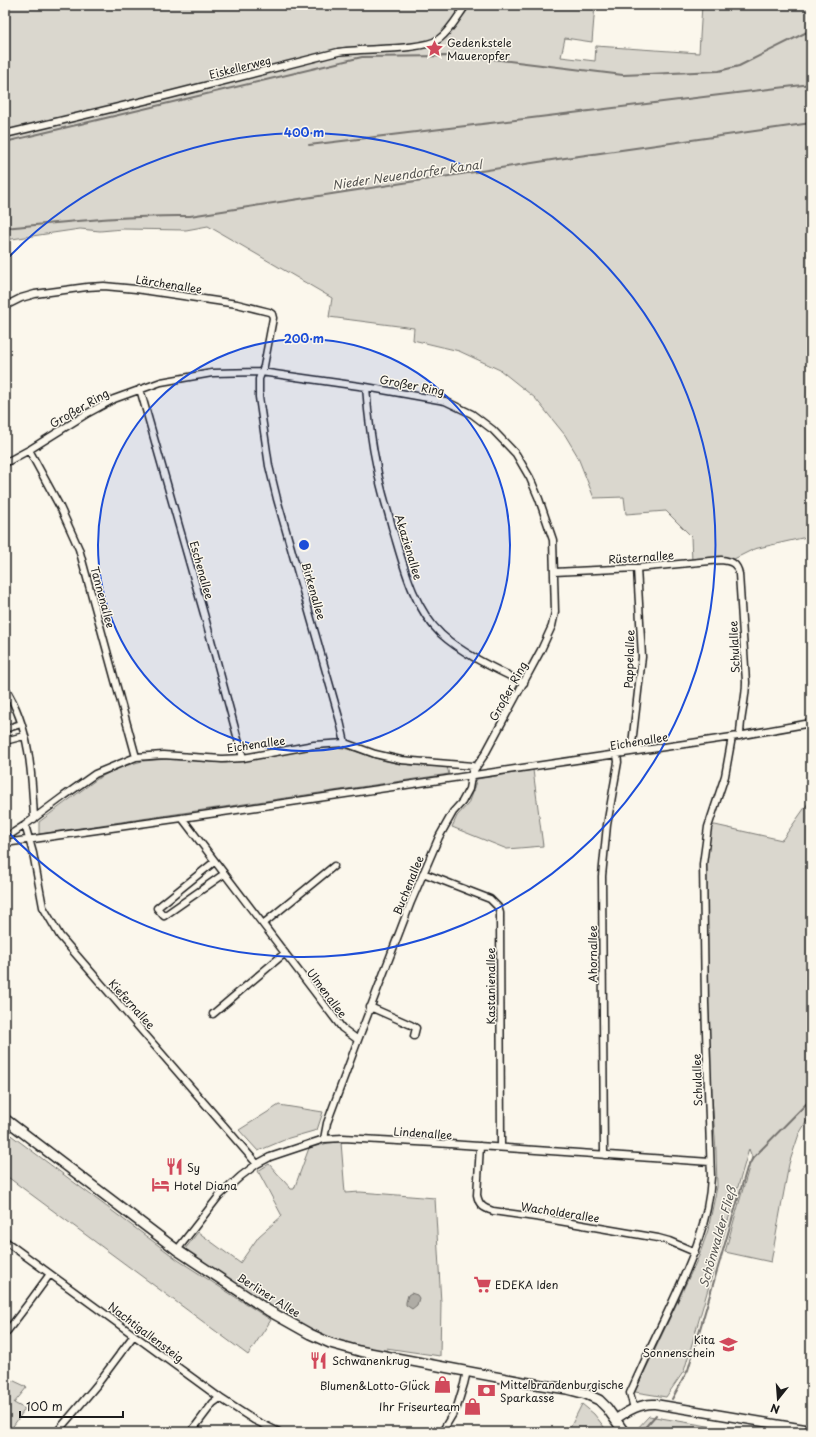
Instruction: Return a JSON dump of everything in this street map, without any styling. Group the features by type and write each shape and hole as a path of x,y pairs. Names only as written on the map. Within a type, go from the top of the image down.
{"main road":[{"name":"Berliner Allee","path":"5,1119 177,1250 276,1315 310,1334 330,1343 359,1351 567,1388 599,1400 608,1408 624,1432"}],"street":[{"name":"Eiskellerweg","path":"5,134 169,95 338,52 428,45 440,39 455,22 466,5"},
{"name":"Lärchenallee","path":"5,306 21,298 35,294 104,286 136,289 262,309 272,314 273,318 264,366 261,372"},
{"name":"Großer Ring","path":"5,463 114,399 161,382 212,373 261,372 366,387 445,401 472,414 493,430 516,454 530,478 539,498 553,540 555,612 552,626 524,683 485,754 470,776"},
{"name":"Birkenallee","path":"261,372 259,379 260,397 271,473 345,743"},
{"name":"Akazienallee","path":"366,387 371,437 377,470 405,574 413,592 431,622 441,634 468,653 524,683"},
{"name":"Eschenallee","path":"140,389 243,758"},
{"name":"Tannenallee","path":"29,450 60,507 79,549 136,757"},
{"name":"Rüsternallee","path":"554,572 637,568 721,560 730,561"},
{"name":"Schulallee","path":"730,561 738,567 740,574 746,692 740,736"},
{"name":"Pappelallee","path":"633,751 632,744 642,657 637,568"},
{"path":"5,688 19,715 31,767 34,819"},
{"name":"Eichenallee","path":"5,843 740,736 811,723"},
{"path":"5,729 21,724"},
{"path":"5,741 24,736"},
{"name":"Schulallee","path":"634,1409 630,1393 695,1252 706,1217 708,1205 711,1178 704,996 703,864 708,827 725,776 732,737"},
{"name":"Eichenallee","path":"5,838 34,819 95,774 136,757 163,755 222,759 243,758 314,745 345,743 375,754 401,760 473,766 470,776"},
{"name":"Ahornallee","path":"604,1155 602,876 607,825 618,762 618,754"},
{"name":"Buchenallee","path":"324,1139 327,1123 423,873 446,824 453,812 462,802 469,789 470,776"},
{"name":"Ulmenallee","path":"182,818 214,862 342,1028 358,1040"},
{"path":"25,825 29,839"},
{"name":"Kiefernallee","path":"29,839 43,907 60,936 257,1164"},
{"path":"214,862 157,908 164,916 224,874"},
{"path":"263,924 334,866"},
{"name":"Kastanienallee","path":"423,873 490,899 494,902 500,912 502,1147"},
{"path":"213,1014 285,953"},
{"path":"370,1008 416,1028 414,1036"},
{"name":"Lindenallee","path":"177,1250 219,1196 241,1176 257,1164 270,1157 324,1139 343,1138 502,1147 710,1162"},
{"name":"Wacholderallee","path":"480,1146 477,1195 478,1201 486,1209 658,1238 695,1252"},
{"name":"Nachtigallensteig","path":"5,1241 220,1398 254,1420 278,1432"},
{"path":"5,1334 50,1274"},
{"path":"56,1432 96,1386 134,1335"},
{"path":"442,1432 457,1407 464,1384 466,1371"},
{"path":"191,1432 213,1403 220,1398"},
{"path":"616,1419 634,1409 651,1404 665,1405 811,1430"}],"shaded area":[{"path":"5,5 595,5 592,42 565,38 561,57 595,61 596,46 699,53 702,5 811,5 811,536 754,549 730,561 692,563 691,536 666,511 626,514 624,497 594,498 577,455 565,435 535,398 500,370 459,351 413,340 414,328 329,317 332,298 208,226 186,230 123,229 100,231 80,229 5,240"},
{"path":"336,747 349,749 394,763 416,766 447,767 449,774 39,834 39,822 97,779 118,768 142,761 168,759 226,763 313,749"},
{"path":"533,770 543,846 507,849 452,827 457,816 468,804 477,779"},
{"path":"811,799 811,1114 799,1134 789,1164 771,1262 725,1252 752,1157 749,1149 684,1371 666,1397 635,1392 699,1256 708,1230 717,1187 716,1151 705,1003 702,902 708,827 715,825 782,840"},
{"path":"279,1105 323,1112 317,1130 289,1138 258,1151 239,1130"},
{"path":"5,1129 12,1136 178,1260 271,1320 248,1355 5,1175"},
{"path":"341,1142 345,1193 360,1192 435,1198 441,1303 440,1356 386,1348 390,1353 334,1339 316,1332 265,1304 185,1249 198,1232 240,1263 259,1236 282,1216 258,1171 269,1164 291,1189 294,1189 309,1148 328,1143"},
{"path":"411,1293 417,1295 419,1298 417,1305 412,1309 406,1305 408,1295"},
{"path":"5,1373 12,1380 27,1387 14,1403 25,1409 9,1432 5,1432"},
{"path":"582,1404 594,1414 608,1432 568,1432"},
{"path":"649,1416 743,1432 636,1432 635,1431"}],"waterway":[{"path":"5,142 362,57 445,56 492,59 623,75 719,71 739,66 811,30"},
{"path":"309,145 811,84"},
{"name":"Nieder Neuendorfer Kanal","path":"5,228 74,221 190,216 558,159 811,123"},
{"name":"Schönwalder Fließ","path":"672,1399 688,1370 747,1168 753,1158 811,1099"},
{"name":"Schönwalder Fließ","path":"641,1432 656,1415"}],"place":[{"name":"Gedenkstele Maueropfer","path":"434,48"},
{"name":"Sy","path":"174,1167"},
{"name":"Hotel Diana","path":"161,1185"},
{"name":"EDEKA Iden","path":"482,1284"},
{"name":"Kita Sonnenschein","path":"728,1345"},
{"name":"Schwanenkrug","path":"319,1360"},
{"name":"Blumen&Lotto-Glück","path":"443,1385"},
{"name":"Mittelbrandenburgische Sparkasse","path":"487,1390"},
{"name":"Ihr Friseurteam","path":"473,1406"}]}
